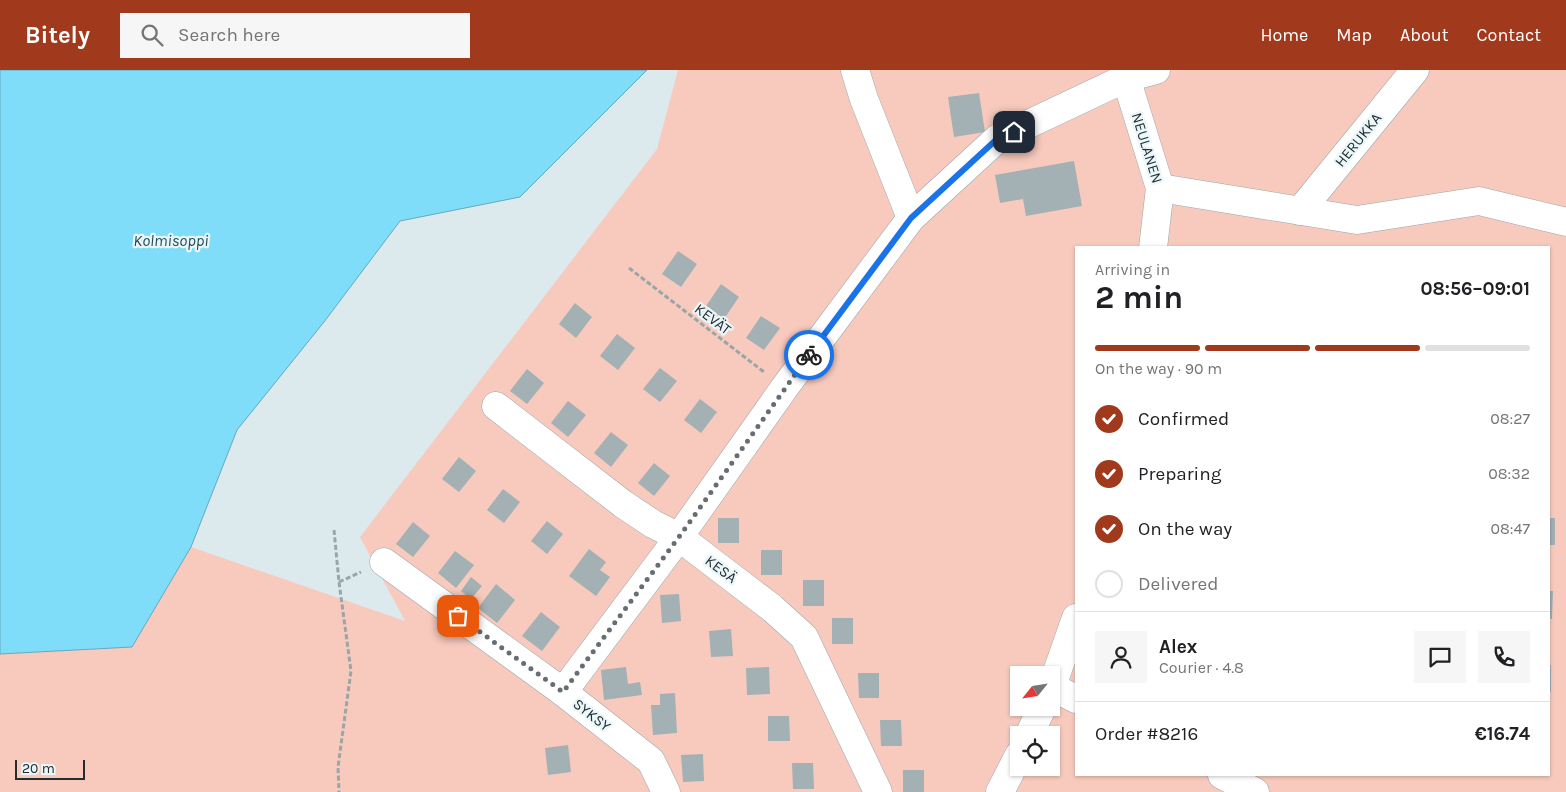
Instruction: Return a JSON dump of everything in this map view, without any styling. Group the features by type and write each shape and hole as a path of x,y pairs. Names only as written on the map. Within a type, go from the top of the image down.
{"street":[{"path":"855,70 864,99 911,218"},
{"path":"563,692 679,537 784,387 911,218 997,139 1126,78 1156,70"},
{"name":"HERUKKA","path":"1300,210 1415,70"},
{"name":"NEULANEN","path":"1126,78 1160,188 1153,246"},
{"path":"1160,188 1357,220 1480,201 1566,222"},
{"name":"KESÄ","path":"496,406 623,504 653,524 679,537 772,608 804,637 878,792"},
{"name":"SYKSY","path":"384,562 563,692 651,761 666,792"},
{"path":"1059,666 1075,621"},
{"path":"1060,697 1075,700"},
{"path":"1000,792 1010,773"},
{"path":"1224,776 1255,792"}],"path":[{"name":"KEVÄT","path":"628,268 784,387"},
{"path":"334,530 351,671 338,767 338,792"}],"shaded area":[{"path":"678,70 1566,70 1566,792 0,792 0,654 132,647 191,547 405,621 360,537 657,149"}],"water":[{"name":"Kolmisoppi","path":"0,70 647,70 520,197 400,221 324,322 237,430 191,547 132,647 0,654"}],"building":[{"path":"979,93 985,132 954,137 948,97"},
{"path":"1074,161 1082,206 1026,216 1023,199 1000,203 995,175"},
{"path":"678,251 697,264 681,287 662,274"},
{"path":"721,284 739,297 724,319 706,306"},
{"path":"575,303 592,317 576,338 559,324"},
{"path":"761,316 780,328 764,350 746,338"},
{"path":"617,334 635,348 618,370 600,356"},
{"path":"660,368 677,381 660,402 643,389"},
{"path":"527,369 544,383 527,404 510,391"},
{"path":"700,399 717,412 701,433 684,420"},
{"path":"568,401 586,415 568,437 551,423"},
{"path":"611,432 628,445 611,467 594,453"},
{"path":"459,457 476,471 459,492 442,479"},
{"path":"654,463 670,476 654,496 638,483"},
{"path":"503,489 520,502 504,523 487,510"},
{"path":"718,518 739,518 739,543 718,543"},
{"path":"1550,518 1555,518 1555,545 1550,545"},
{"path":"547,521 563,534 547,554 531,541"},
{"path":"413,522 430,536 413,557 396,544"},
{"path":"589,549 606,562 600,570 610,577 596,596 569,576"},
{"path":"761,550 782,550 782,575 761,575"},
{"path":"455,551 474,565 456,588 438,573"},
{"path":"471,577 482,586 471,599 461,591"},
{"path":"803,580 824,580 824,606 803,606"},
{"path":"496,584 515,600 497,623 478,608"},
{"path":"1550,591 1553,591 1552,619 1550,619"},
{"path":"679,594 681,621 662,623 660,595"},
{"path":"541,612 560,627 542,651 522,636"},
{"path":"832,618 853,618 853,644 832,644"},
{"path":"731,629 733,656 711,657 709,631"},
{"path":"1550,665 1551,665 1550,692"},
{"path":"626,667 628,684 640,682 642,695 604,700 601,670"},
{"path":"769,667 770,694 747,695 746,668"},
{"path":"858,673 879,673 879,698 859,698"},
{"path":"675,693 677,733 653,735 651,705 660,705 660,694"},
{"path":"768,716 789,716 790,741 768,741"},
{"path":"880,720 901,720 902,746 881,746"},
{"path":"568,745 571,772 548,775 545,748"},
{"path":"703,754 704,781 683,782 681,755"},
{"path":"792,763 813,763 814,789 793,789"},
{"path":"903,770 924,770 924,792 903,792"}],"way so far":[{"path":"458,616 563,692 679,537 784,387 809,355"}],"route":[{"path":"809,355 911,218 997,139 1014,132"}]}
